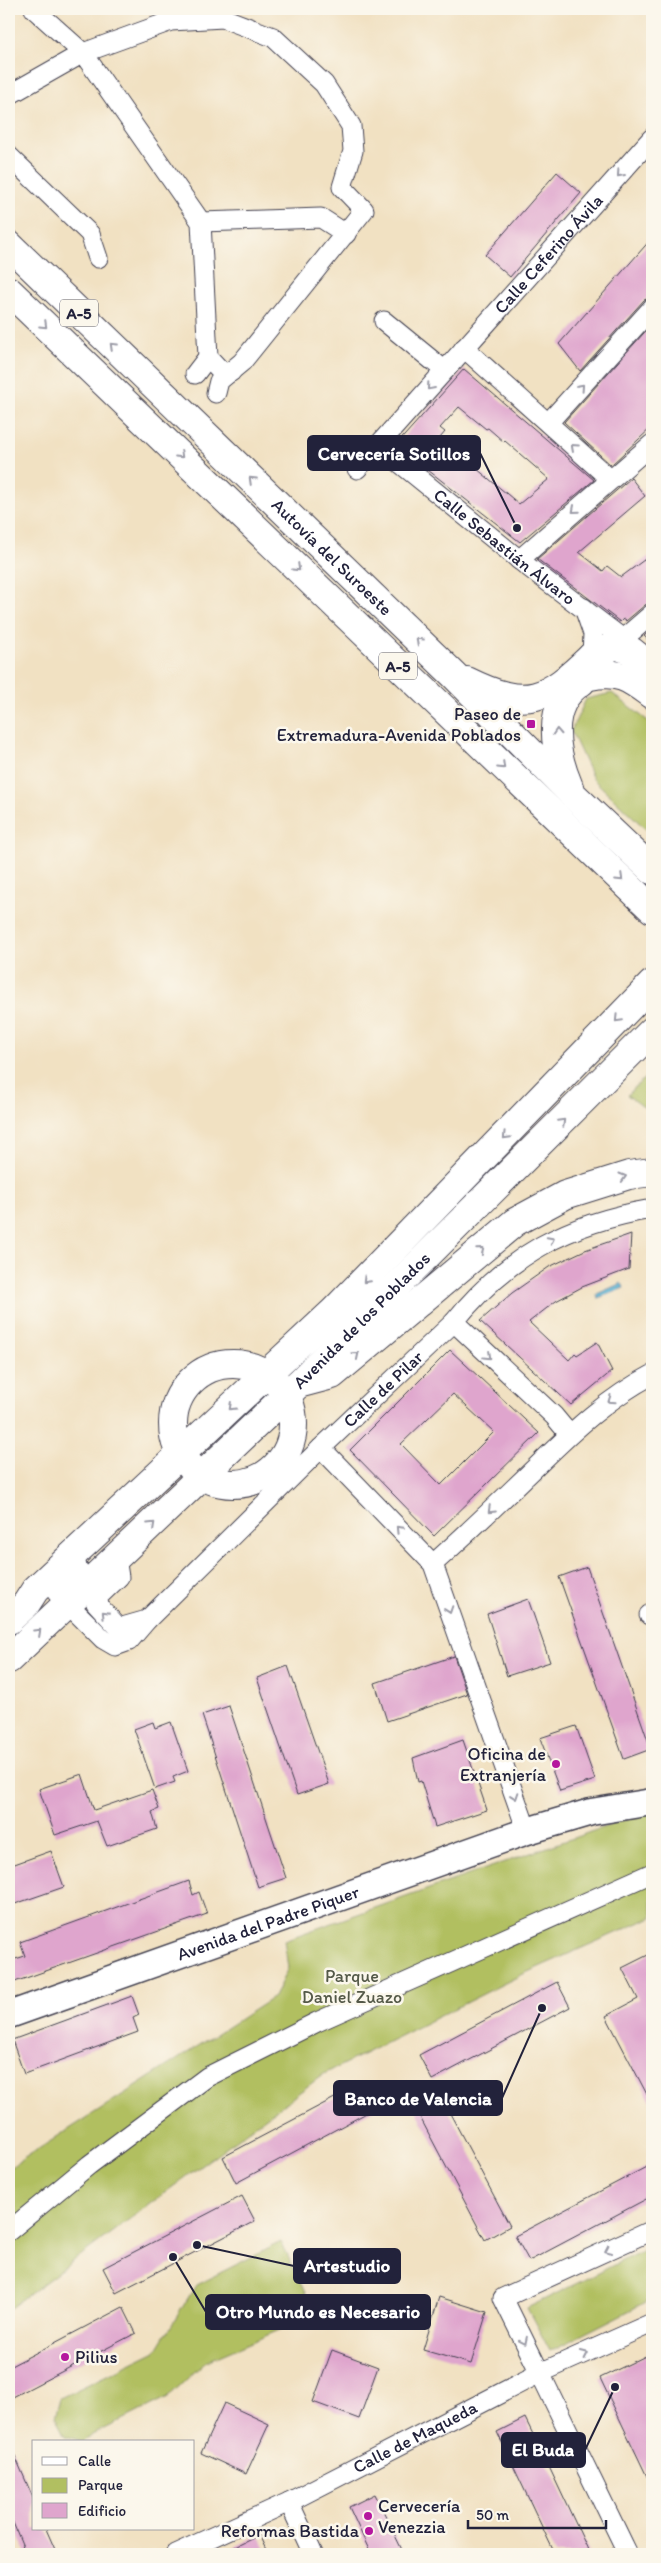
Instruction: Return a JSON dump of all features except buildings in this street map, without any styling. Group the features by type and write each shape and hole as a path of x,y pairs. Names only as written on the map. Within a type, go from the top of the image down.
{"main road":[{"name":"Autovía del Suroeste","path":"9,245 454,675 573,795 652,870"},
{"name":"Autovía del Suroeste","path":"9,291 652,909"},
{"path":"454,675 491,693 533,697 549,693 604,656 631,651 652,668"},
{"path":"604,656 652,695"},
{"path":"573,795 559,764 557,710 573,687 604,656"},
{"name":"Avenida de los Poblados","path":"9,1620 26,1604 35,1590 268,1374 401,1245 652,984"},
{"name":"Avenida de los Poblados","path":"9,1659 293,1389 652,1031"},
{"path":"293,1389 332,1375 515,1222 565,1195 629,1175 652,1172"},
{"path":"233,1363 253,1366 293,1389 293,1430 287,1450 276,1466 260,1478 242,1484 222,1484 202,1476 188,1464 182,1455 172,1428 174,1409 182,1390 196,1376 213,1366 233,1363"}],"street":[{"path":"34,9 83,53 201,222 208,357 222,372 231,372"},
{"path":"246,9 254,30"},
{"path":"9,95 83,53 171,15 223,18 273,37 324,84 351,126 353,151 342,187 364,210 242,362 219,381 216,393"},
{"name":"Calle Ceferino Ávila","path":"357,469 652,138"},
{"path":"9,156 90,234 98,258"},
{"path":"201,222 321,218 346,234"},
{"path":"548,423 652,308"},
{"path":"384,321 444,370"},
{"path":"464,348 610,479"},
{"path":"195,374 208,357"},
{"path":"520,560 652,444"},
{"name":"Calle Sebastián Álvaro","path":"379,446 520,560 584,608 604,656"},
{"name":"Calle Sebastián Álvaro","path":"584,608 604,656"},
{"path":"604,656 652,614"},
{"name":"Calle de Pilar","path":"67,1604 103,1639 115,1646 129,1641 147,1620 321,1448 454,1322 470,1302 502,1272 534,1249 577,1227 652,1209"},
{"path":"454,1322 554,1416 569,1434"},
{"path":"433,1564 569,1434 608,1402 652,1375"},
{"path":"321,1448 433,1564 527,1831"},
{"name":"Avenida de los Poblados","path":"67,1604 57,1593 64,1578 129,1515 155,1477"},
{"name":"Calle de Pilar","path":"116,1558 119,1577 97,1598 96,1604 119,1628 147,1620"},
{"name":"Avenida del Padre Piquer","path":"9,2015 527,1831 591,1812 652,1802"},
{"path":"9,2231 89,2165 207,2077 317,2022 652,1873"},
{"path":"628,2554 503,2298 652,2230"},
{"name":"Calle de Maqueda","path":"176,2554 289,2502 540,2373 652,2323"},
{"path":"289,2502 313,2554"}],"green space":[{"path":"612,693 652,724 652,835 593,779 571,731 586,699"},
{"path":"652,1071 652,1113 627,1095"},
{"name":"Parque Daniel Zuazo","path":"647,1812 652,1813 652,1917 521,1975 324,2074 9,2309 9,2168 274,1997 288,1968 284,1940"},
{"path":"281,2242 311,2304 324,2297 334,2316 284,2328 205,2362 168,2397 83,2440 65,2436 55,2417 60,2398 156,2351 196,2285"},
{"path":"652,2246 652,2299 550,2351 527,2308"}],"water":[{"path":"622,1283 624,1288 598,1298 597,1294"}],"place":[{"name":"Cervecería Sotillos","path":"517,528"},
{"name":"Paseo de Extremadura-Avenida Poblados","path":"531,724"},
{"name":"Oficina de Extranjería","path":"556,1764"},
{"name":"Banco de Valencia","path":"542,2008"},
{"name":"Artestudio","path":"197,2245"},
{"name":"Otro Mundo es Necesario","path":"173,2257"},
{"name":"Pilius","path":"65,2357"},
{"name":"El Buda","path":"615,2387"},
{"name":"Cervecería Venezzia","path":"368,2516"},
{"name":"Reformas Bastida","path":"369,2531"}]}
